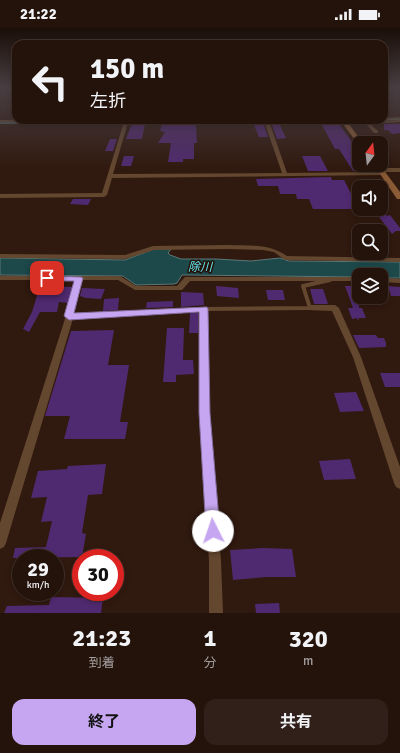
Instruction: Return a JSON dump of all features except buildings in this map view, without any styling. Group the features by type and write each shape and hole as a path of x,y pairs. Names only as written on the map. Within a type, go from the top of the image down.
{"main road":[{"path":"346,124 355,136"},
{"path":"382,172 400,197"}],"street":[{"path":"388,119 400,119"},
{"path":"0,121 12,121"},
{"path":"0,196 104,195 126,124"},
{"path":"267,124 285,175"},
{"path":"368,124 376,132"},
{"path":"388,169 400,170"},
{"path":"110,176 285,175 352,171"},
{"path":"0,256 125,257 158,247 228,247 263,248 276,251 285,258 400,260"},
{"path":"0,278 120,278 135,288 179,288 188,279 352,280"},
{"path":"0,543 27,460 79,278"},
{"path":"388,280 400,281"},
{"path":"310,308 335,308 356,357 400,483"},
{"path":"204,309 204,413 215,561 216,613"}],"lane":[{"path":"388,120 400,119"},
{"path":"69,316 204,309 310,308 303,286 335,279"}],"water":[{"name":"除川","path":"154,249 171,249 168,253 170,255 181,259 251,261 280,258 289,261 400,262 400,278 388,278 388,268 352,268 352,277 182,275 177,283 174,284 136,285 123,276 0,275 0,258 125,260"}],"waterway":[{"path":"388,120 400,119"},
{"path":"0,123 12,123"}],"route":[{"path":"47,278 79,278 69,316 204,309 204,413 213,531"}]}
